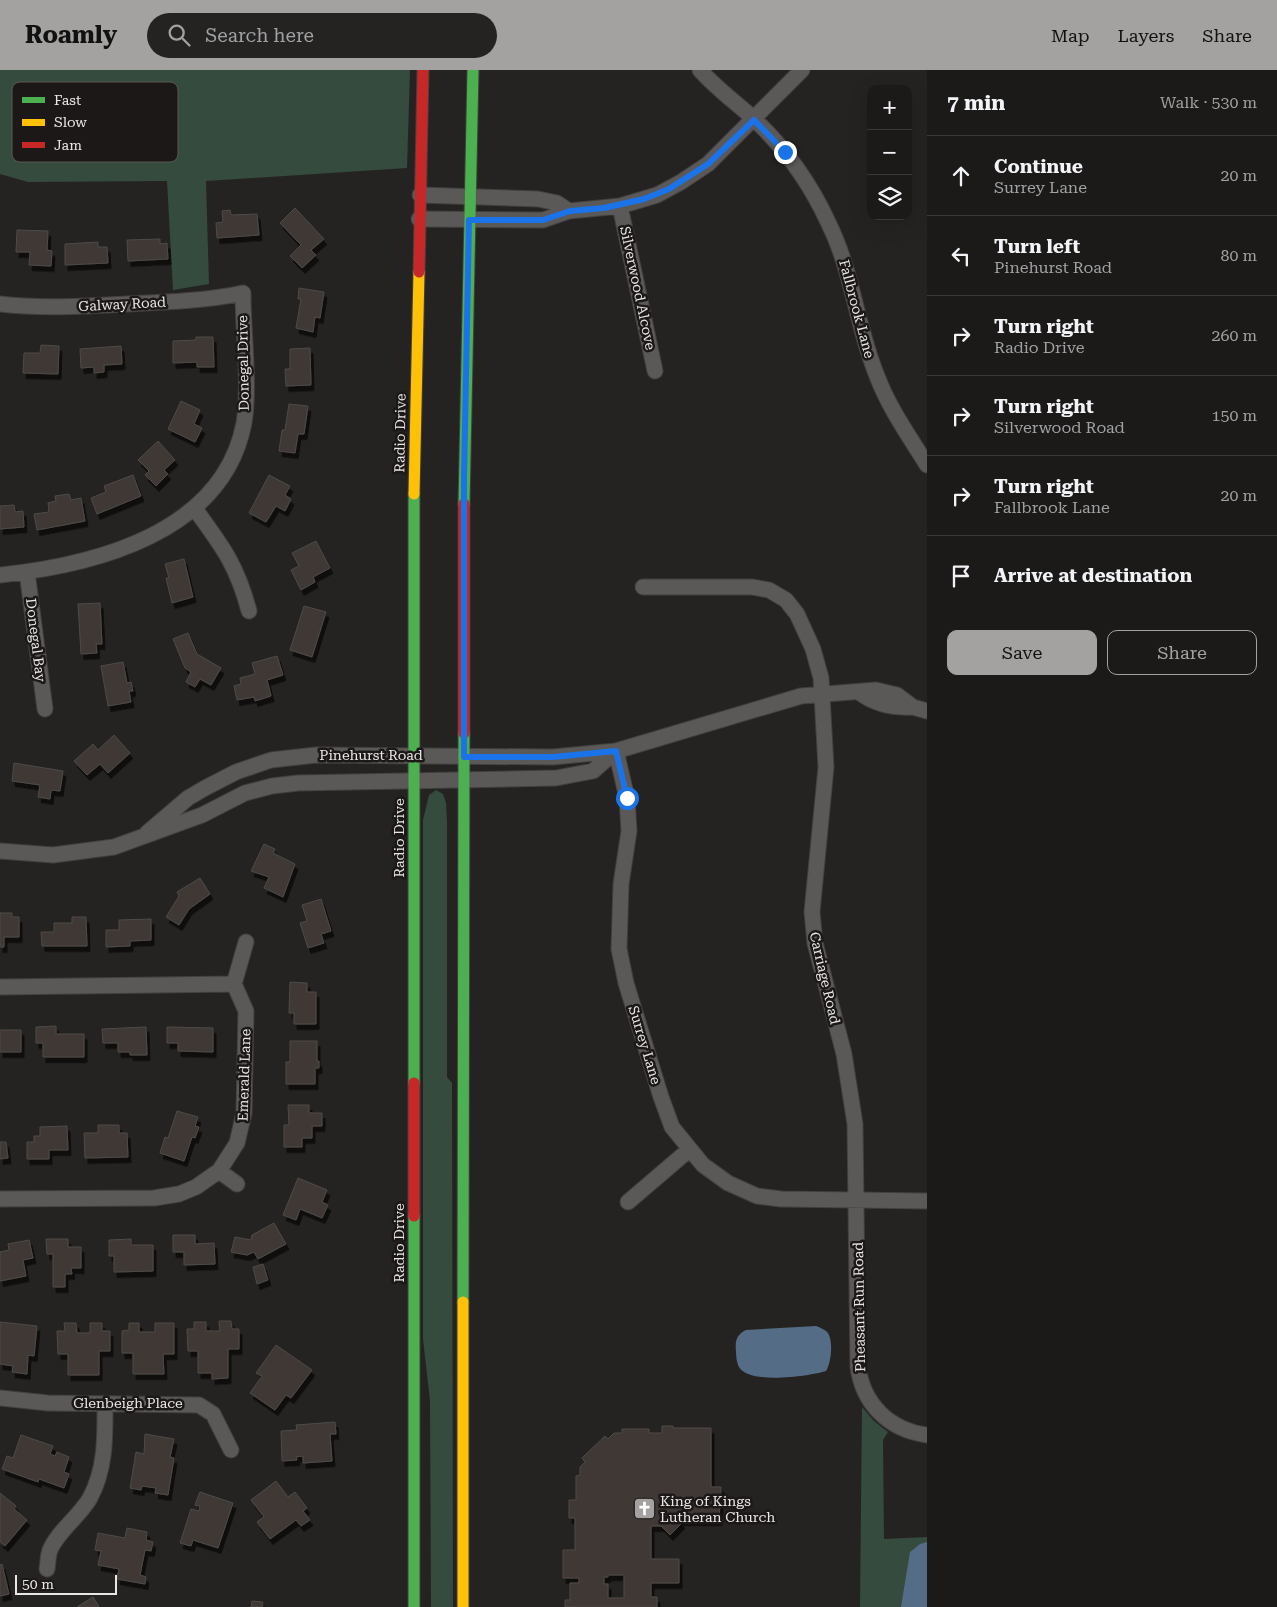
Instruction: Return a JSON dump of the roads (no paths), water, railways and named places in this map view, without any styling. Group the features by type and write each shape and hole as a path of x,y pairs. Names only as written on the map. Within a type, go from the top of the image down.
{"main road":[{"name":"Radio Drive","path":"415,1606 414,481 424,70"},
{"path":"464,1607 464,469 473,70"}],"street":[{"name":"Fallbrook Lane","path":"700,70 754,120 785,152 805,180 828,221 846,264 876,376 886,397 927,465"},
{"path":"419,219 534,221 570,211 620,206 657,195 708,164 802,70"},
{"path":"420,196 543,200 557,204 570,211"},
{"name":"Silverwood Alcove","path":"620,206 655,371"},
{"name":"Galway Road","path":"0,304 36,307 79,306 221,298 243,293"},
{"name":"Donegal Drive","path":"0,575 59,568 128,546 166,528 195,509 220,482 244,423 246,395 243,293"},
{"path":"195,509 231,558 242,584 249,611"},
{"name":"Donegal Bay","path":"27,572 45,709"},
{"name":"Carriage Road","path":"644,587 752,587 769,590 786,600 797,614 813,649 821,678 826,767 812,912 815,943 844,1054 851,1091 855,1124 858,1201"},
{"name":"Pinehurst Road","path":"148,833 188,798 223,778 259,764 284,758 316,755 553,757 616,751 801,696 822,694 860,693 872,702 920,709"},
{"name":"Pinehurst Road","path":"0,851 53,855 114,847 202,814 238,796 272,786 298,783 542,778 593,771 616,751"},
{"name":"Surrey Lane","path":"616,751 627,798 629,831 621,884 619,918 621,957 626,983 660,1097 672,1127 703,1165 728,1183 757,1196 782,1199 858,1201"},
{"path":"0,987 234,984 246,942"},
{"name":"Emerald Lane","path":"0,1199 154,1198 179,1194 196,1187 219,1171 237,1143 244,1113 246,1011 234,984"},
{"path":"628,1202 690,1149"},
{"path":"219,1171 237,1184"},
{"path":"858,1201 927,1200"},
{"name":"Pheasant Run Road","path":"858,1201 858,1367 860,1383 868,1399 886,1419 902,1428 927,1435"},
{"name":"Glenbeigh Place","path":"0,1398 23,1402 199,1404 213,1414 231,1450"},
{"path":"47,1569 50,1550 62,1533 78,1516 99,1478 105,1453 105,1404"}],"water":[{"path":"816,1326 827,1332 831,1343 831,1353 826,1371 780,1378 755,1376 745,1373 738,1366 736,1342 738,1336 746,1330"},
{"path":"927,1542 927,1607 901,1607 910,1552 920,1544"}],"place":[{"name":"King of Kings Lutheran Church","path":"644,1509"}]}
